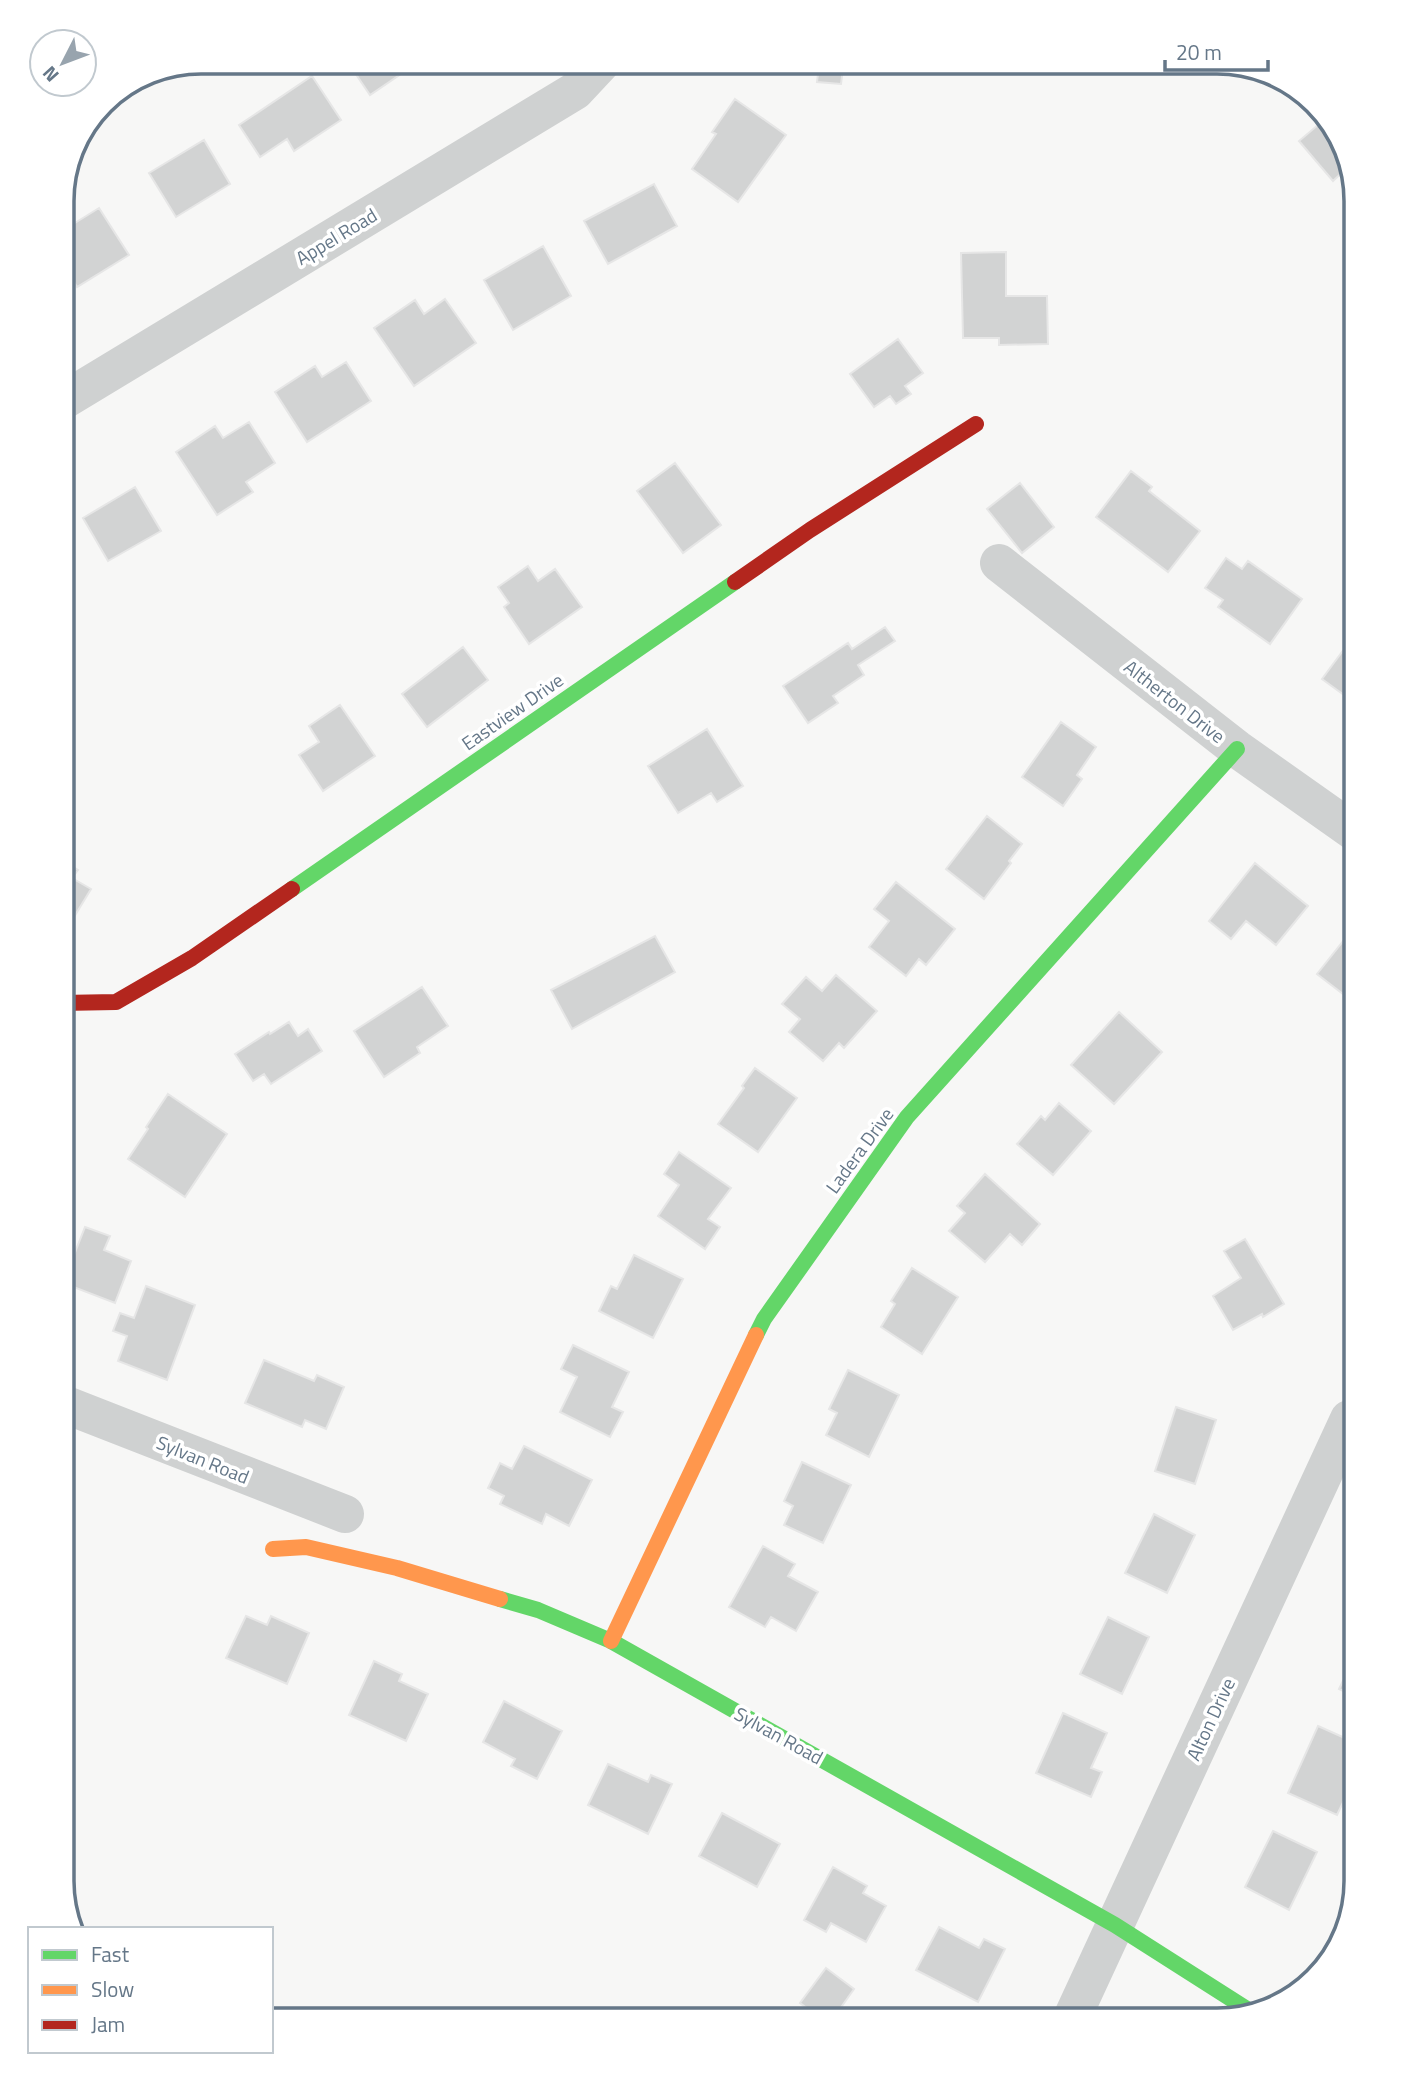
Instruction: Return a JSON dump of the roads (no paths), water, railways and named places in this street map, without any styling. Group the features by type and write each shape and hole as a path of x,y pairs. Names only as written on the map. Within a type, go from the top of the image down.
{"street":[{"name":"Appel Road","path":"74,394 575,91 591,74"},
{"name":"Eastview Drive","path":"74,1003 116,1002 192,958 810,530 976,424"},
{"name":"Altherton Drive","path":"999,563 1237,748 1344,824"},
{"name":"Ladera Drive","path":"611,1641 764,1319 907,1117 1237,748"},
{"name":"Sylvan Road","path":"74,1408 345,1514"},
{"name":"Alton Drive","path":"1077,2008 1344,1430"},
{"name":"Sylvan Road","path":"273,1549 306,1547 397,1568 538,1610 611,1641 1115,1925 1240,2005"}]}
